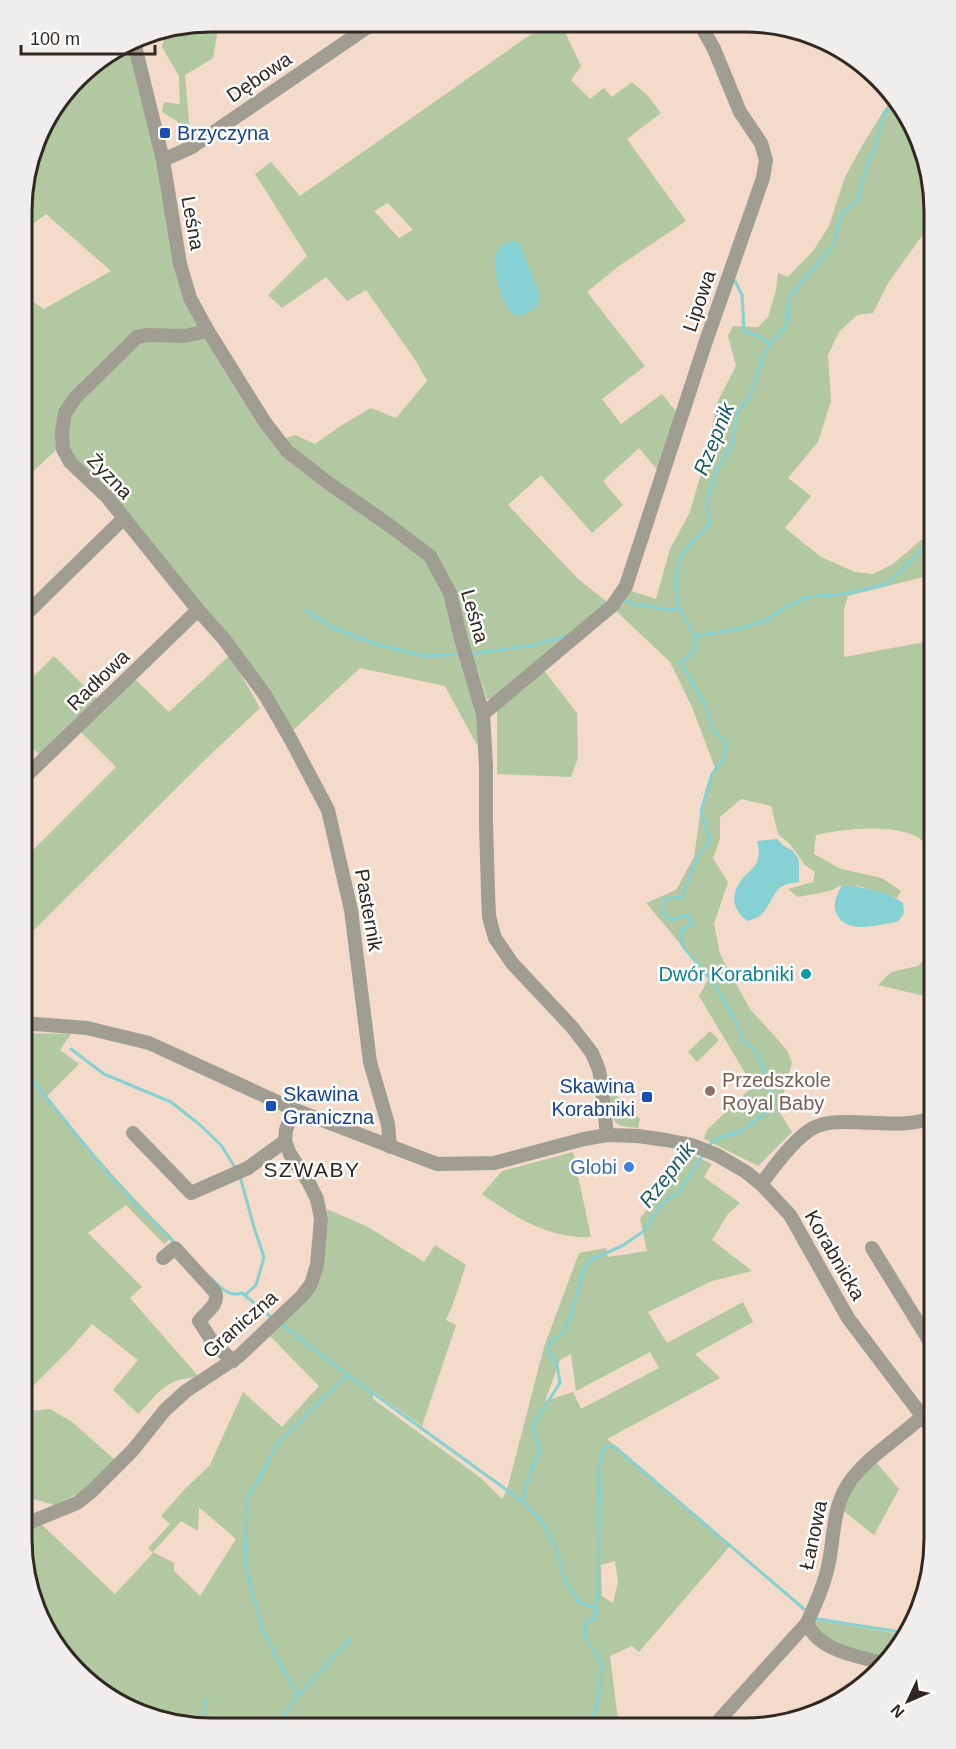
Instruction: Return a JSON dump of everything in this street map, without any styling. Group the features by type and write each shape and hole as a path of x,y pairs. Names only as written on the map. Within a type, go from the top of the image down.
{"street":[{"name":"Dębowa","path":"163,160 192,147 362,31"},
{"name":"Lipowa","path":"483,714 612,606 626,586 706,340 763,178 766,160 761,143 740,112 714,49 704,31"},
{"path":"135,48 163,160"},
{"name":"Leśna","path":"163,160 180,264 190,298 264,421 287,452 430,556 450,593 483,714 488,892 492,928 495,938 512,963 572,1027 592,1053 599,1070 607,1135"},
{"name":"Żyzna","path":"208,331 184,336 148,335 137,338 75,398 65,413 62,432 63,449 70,462 107,497 224,639 265,695"},
{"path":"31,609 124,518"},
{"name":"Radłowa","path":"31,771 198,610"},
{"name":"Pasternik","path":"265,695 328,810 351,910 370,1062 388,1124 390,1147"},
{"path":"31,1024 87,1029 149,1043 293,1109 437,1164 494,1163 607,1135"},
{"path":"134,1133 191,1193 248,1168 285,1141 285,1132 293,1109"},
{"path":"761,1184 804,1134 828,1122 900,1125 924,1122"},
{"name":"Korabnicka","path":"607,1135 638,1136 692,1145 717,1155 761,1184 790,1215 848,1318 923,1416"},
{"name":"Graniczna","path":"31,1522 77,1503 91,1492 133,1450 172,1404 186,1391 233,1361 302,1296 310,1284 317,1265 321,1229 320,1209 308,1181 285,1141"},
{"path":"163,1258 175,1248 215,1292 216,1302 199,1321 214,1344 233,1361"},
{"path":"872,1248 924,1332"},
{"name":"Łanowa","path":"721,1718 807,1623 824,1581 841,1497 848,1484 881,1451 923,1416"},
{"path":"807,1623 815,1637 832,1647 876,1661"}],"green space":[{"path":"215,31 217,35 213,58 185,75 190,133 187,135 177,121 162,112 164,102 180,104 179,76 162,47 164,38 175,35"},
{"path":"536,31 566,31 581,66 571,80 590,99 604,88 612,97 632,82 648,96 661,113 627,139 686,221 619,266 587,292 645,366 602,399 621,424 662,394 678,414 659,472 639,448 603,481 623,505 592,533 541,475 508,505 578,579 610,604 494,700 487,699 432,553 330,479 282,440 295,435 315,444 371,408 396,418 427,381 416,361 366,290 347,301 326,277 282,308 268,295 307,256 255,174 271,162 300,196","holes":["388,203 413,230 399,238 374,211"]},
{"path":"129,51 162,172 173,265 183,299 200,330 150,332 72,398 58,448 31,474 31,300 44,309 111,271 46,214 31,225 35,175 45,142 55,121 76,92 92,76"},
{"path":"888,103 906,131 915,153 923,187 924,233 888,283 873,313 857,315 839,332 828,355 831,401 818,442 788,478 811,496 785,528 821,557 855,572 873,574 893,564 924,537 924,577 848,596 844,609 844,657 924,642 924,842 913,835 886,829 841,831 816,835 814,854 841,869 882,878 901,891 897,898 862,887 842,885 830,891 798,897 788,889 813,882 815,872 805,865 790,844 778,834 771,806 741,799 720,817 720,839 713,858 728,882 714,924 720,954 750,1009 786,1049 792,1062 779,1111 792,1132 758,1166 704,1139 707,1130 753,1086 699,996 709,978 646,903 676,890 694,857 700,815 715,768 692,707 670,662 614,609 628,590 656,599 670,549 690,512 709,446 716,405 736,366 728,336 733,326 758,327 768,317 776,290 778,273 788,277 813,251 829,226 845,177"},
{"path":"202,335 258,425 279,452 324,487 425,558 448,596 478,715 477,745 445,686 360,668 290,733 265,688 72,461 66,446 68,413 138,341"},
{"path":"230,655 260,708 31,933 31,852 116,767 79,730 135,679 169,712"},
{"path":"54,656 98,700 41,756 31,746 31,679"},
{"path":"543,669 577,713 578,758 571,777 497,774 497,710"},
{"path":"924,960 924,996 878,985 891,972 918,966"},
{"path":"710,1031 719,1040 697,1062 688,1052"},
{"path":"31,1033 71,1034 60,1050 79,1064 46,1097 107,1169 172,1237 164,1244 126,1205 88,1233 142,1287 130,1298 199,1377 171,1383 138,1414 113,1390 138,1360 92,1324 31,1388"},
{"path":"612,1095 626,1103 625,1106 640,1119 638,1128 619,1125 613,1119 608,1100"},
{"path":"573,1152 591,1237 561,1234 533,1225 482,1194 502,1171"},
{"path":"690,1154 712,1164 704,1177 740,1203 728,1214 712,1240 752,1271 712,1281 648,1312 667,1343 743,1302 753,1322 695,1354 720,1378 607,1439 731,1545 639,1652 632,1646 610,1656 618,1718 210,1718 187,1716 142,1704 121,1694 101,1681 68,1648 50,1618 41,1596 33,1562 31,1527 39,1522 115,1594 153,1553 148,1548 170,1524 161,1516 210,1465 243,1392 282,1427 319,1386 268,1334 320,1266 328,1222 327,1209 368,1227 424,1262 435,1245 466,1265 446,1320 456,1325 422,1426 373,1391 373,1399 482,1479 502,1499 507,1490 544,1347 579,1253 606,1248 608,1257 647,1251 640,1218 662,1193","holes":["650,1352 659,1368 581,1409 573,1392 545,1401 560,1360 571,1354 576,1391","199,1507 236,1539 200,1596 174,1571 174,1563 153,1552 181,1521 198,1531","615,1561 618,1582 613,1603 602,1596 601,1565"]},
{"path":"50,1409 72,1422 115,1460 85,1490 55,1505 31,1498 31,1411"},
{"path":"875,1461 899,1489 874,1535 841,1509 848,1495"},
{"path":"815,1620 897,1633 879,1658 833,1645 815,1628"}],"water":[{"path":"510,241 520,244 540,296 530,312 520,316 513,314 505,303 498,285 495,266 497,251"},
{"path":"777,839 793,851 799,860 799,882 781,887 763,913 747,921 738,911 734,901 736,890 742,879 756,864 759,852 757,841"},
{"path":"842,885 866,888 890,895 903,903 904,914 897,922 865,927 849,925 838,916 835,908"}],"waterway":[{"name":"Rzepnik","path":"708,1147 718,1139 749,1126 763,1115 774,1101 767,1075 754,1049 743,1040 738,1025 716,986 682,945 681,931 693,923 687,915 671,920 663,914 666,899 682,897 698,857 710,840 701,811 712,774 724,758 726,742 713,729 709,712 681,662 695,650 696,638 679,608 675,583 681,555 711,522 706,503 718,467 733,443 737,413 750,396 763,357 770,344 787,325 791,295 832,247 842,214 859,199 867,164 876,147 884,112 892,108"},
{"path":"735,281 742,295 744,331 770,344"},
{"path":"696,637 744,628 768,619 787,606 808,597 845,594 887,584 924,548"},
{"path":"623,599 635,604 663,609 679,608"},
{"path":"305,610 333,627 372,643 424,656 462,654"},
{"path":"470,654 535,645 566,636"},
{"path":"71,1049 104,1074 171,1102 221,1145 236,1169"},
{"path":"31,1078 104,1169 176,1244"},
{"name":"Rzepnik","path":"594,1718 600,1692 601,1661 585,1638 586,1622 596,1618 595,1608 578,1601 565,1580 556,1546 542,1522 522,1501 540,1451 533,1425 560,1383 557,1364 548,1352 550,1342 562,1334 571,1316 584,1268 592,1259 622,1246 644,1231 663,1202 677,1194 703,1155"},
{"path":"240,1176 264,1257 256,1285 245,1295"},
{"path":"211,1278 228,1292 242,1293 271,1317"},
{"path":"283,1325 522,1501"},
{"path":"298,1696 263,1631 245,1563 247,1500 279,1442 348,1375"},
{"path":"595,1608 598,1597 600,1461 605,1446 615,1447 804,1609"},
{"path":"815,1617 898,1632"},
{"path":"282,1718 298,1696 350,1639"},
{"path":"201,1717 207,1698"}],"place":[{"name":"Brzyczyna","path":"165,133"},
{"name":"Dwór Korabniki","path":"806,974"},
{"name":"Przedszkole Royal Baby","path":"710,1091"},
{"name":"Skawina Korabniki","path":"647,1097"},
{"name":"Skawina Graniczna","path":"271,1106"},
{"name":"Globi","path":"629,1167"}],"district":[{"name":"SZWABY","path":"312,1170"}]}
